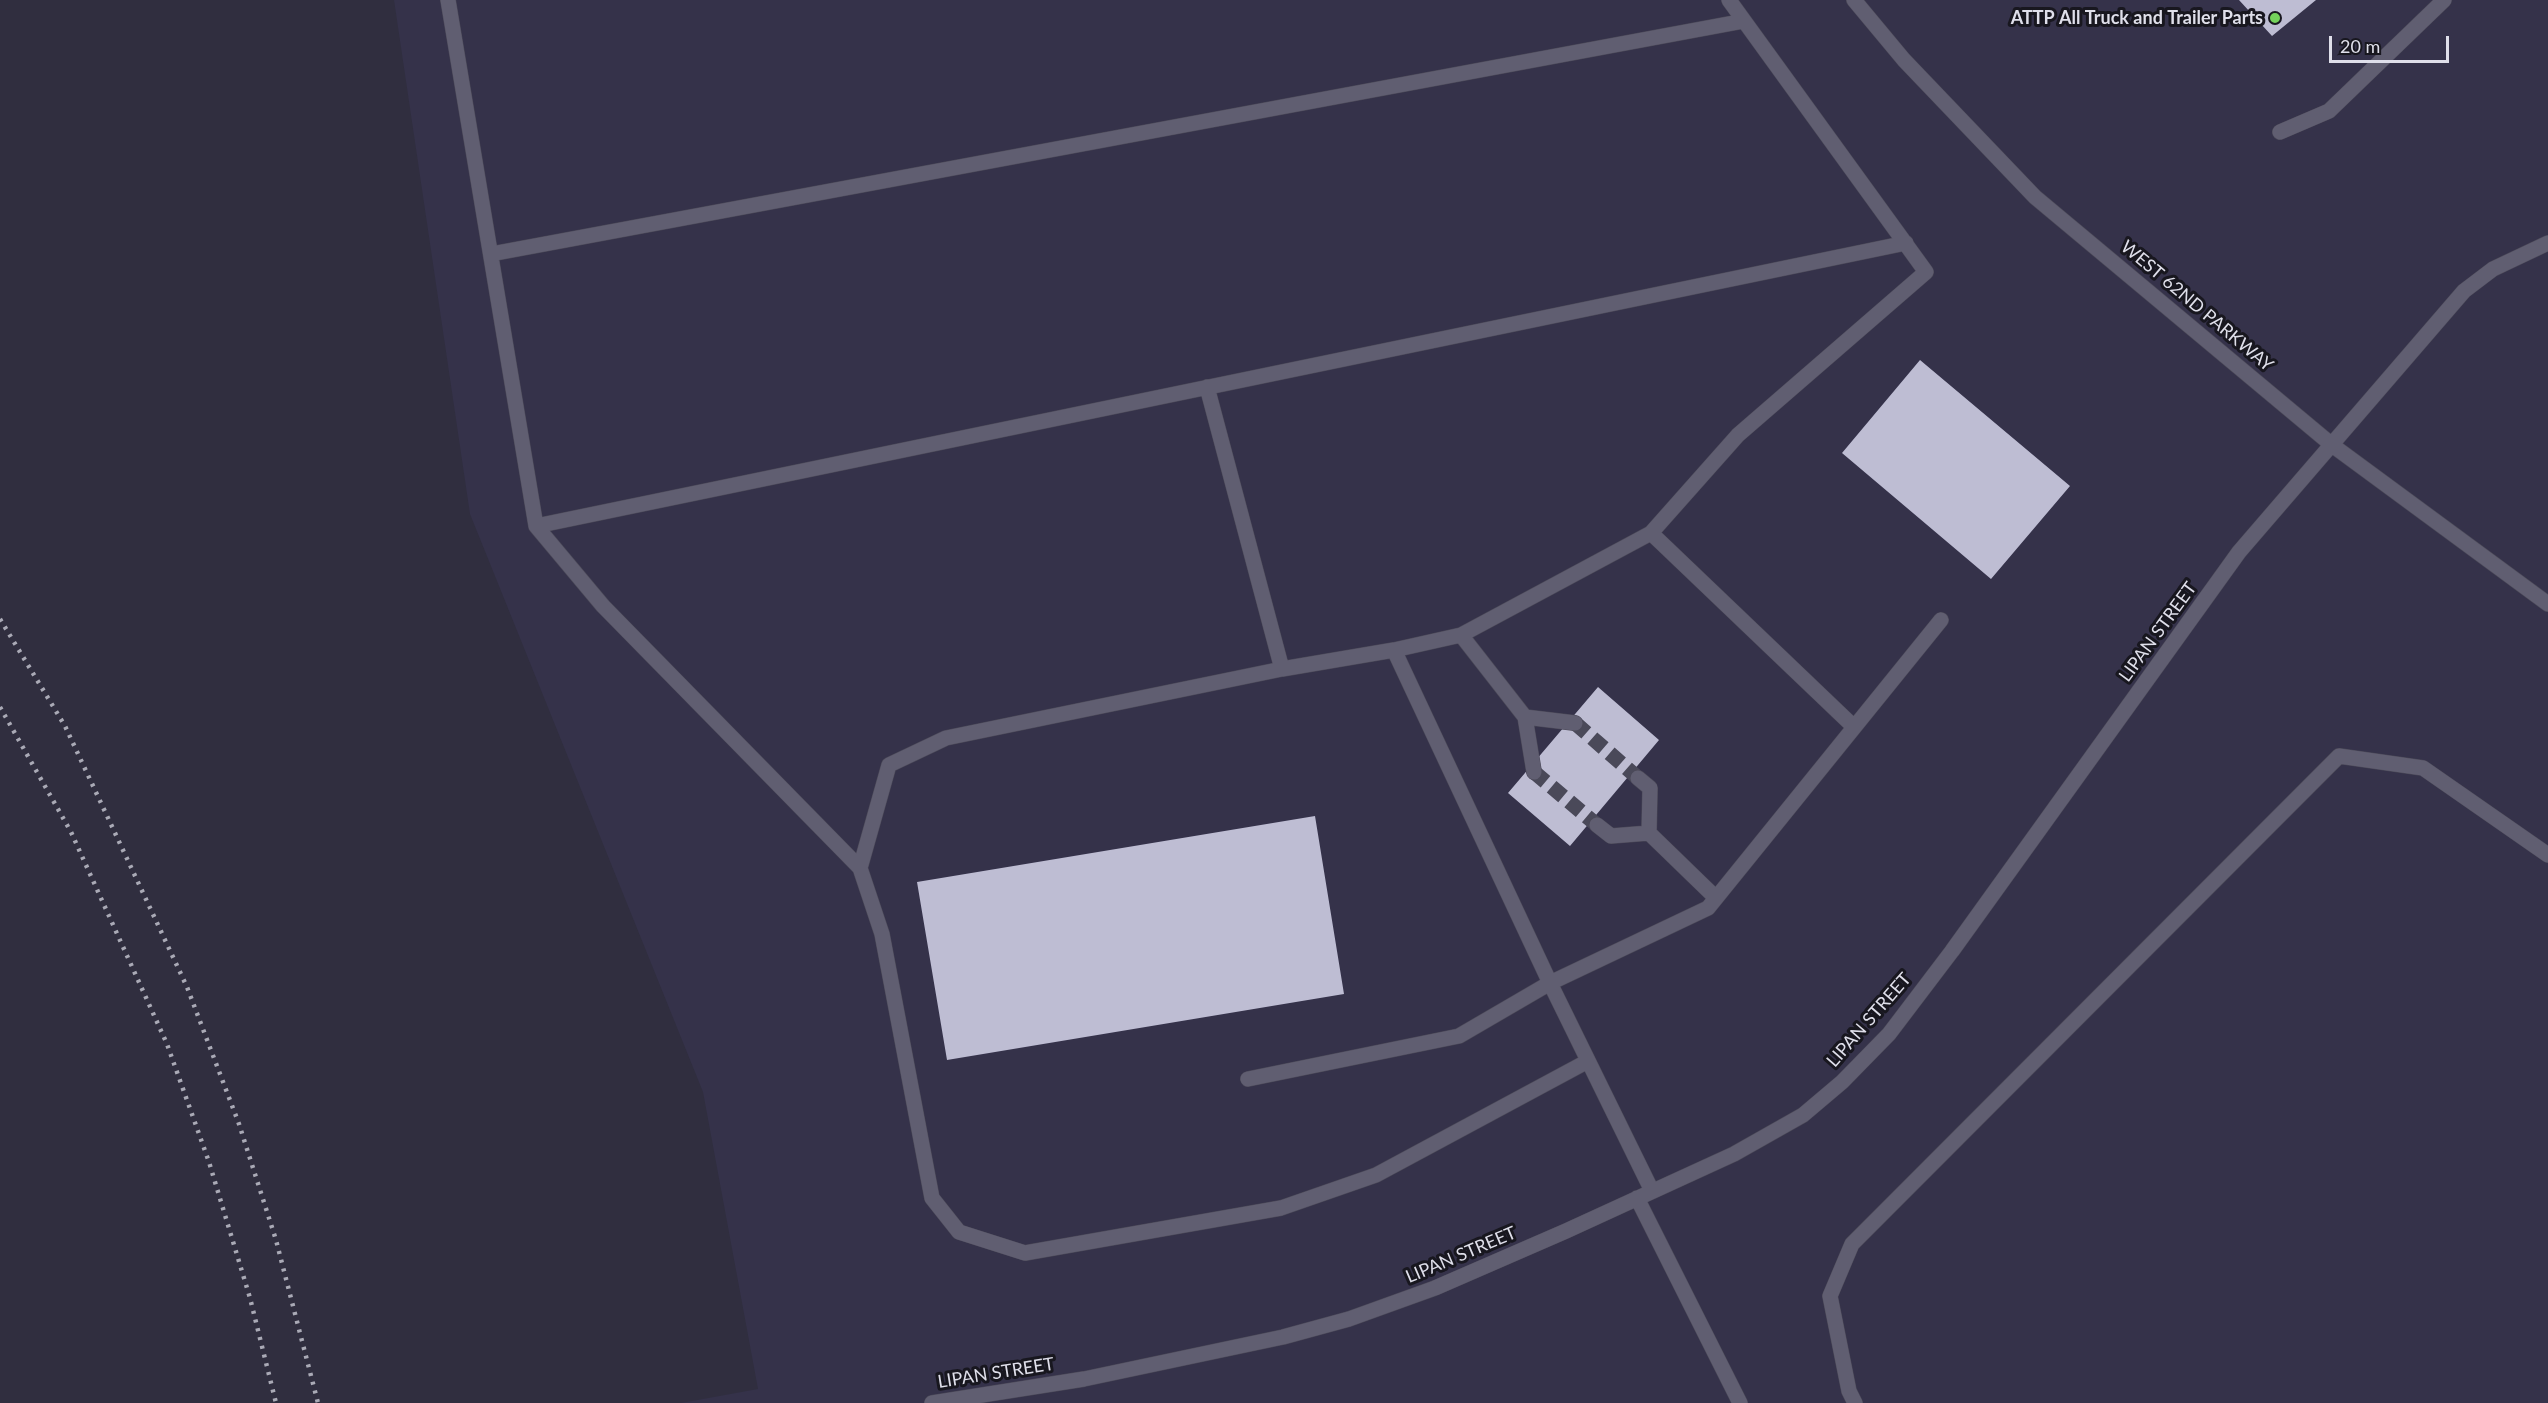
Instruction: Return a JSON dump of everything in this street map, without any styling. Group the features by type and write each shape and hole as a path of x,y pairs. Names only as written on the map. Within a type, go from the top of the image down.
{"street":[{"path":"448,0 536,526 603,606 860,868 882,934 932,1198 959,1232 1025,1253 1281,1208 1376,1175 1588,1061"},
{"path":"860,868 889,765 946,738 1461,635 1651,532 1738,435 1926,272 1729,0"},
{"name":"WEST 62ND PARKWAY","path":"1854,0 1904,60 2036,197 2332,445 2548,604"},
{"path":"2280,132 2329,111 2444,0"},
{"path":"490,254 1744,21"},
{"path":"536,526 1906,243"},
{"name":"LIPAN STREET","path":"932,1403 1084,1379 1282,1337 1349,1319 1435,1288 1637,1198 1734,1154 1803,1115 1842,1082 1888,1034 1952,951 2239,552 2464,291 2493,269 2548,243"},
{"path":"1207,387 1282,669"},
{"path":"1651,532 1854,727"},
{"path":"1248,1079 1459,1036 1550,983 1708,908 1941,620"},
{"path":"1461,635 1525,717 1534,772"},
{"path":"1394,650 1550,983 1652,1191"},
{"path":"1525,717 1575,723"},
{"path":"1855,1403 1850,1392 1830,1296 1852,1244 2339,756 2423,768 2548,855"},
{"path":"1638,778 1650,788 1650,833 1716,897"},
{"path":"1597,825 1611,836 1650,833"},
{"path":"1637,1198 1740,1403"}],"shaded area":[{"path":"394,0 2548,0 2548,1403 681,1403 758,1389 703,1092 470,514"}],"building":[{"name":"ATTP All Truck and Trailer Parts","path":"2239,0 2316,0 2272,36"},
{"path":"1920,360 2070,486 1991,579 1842,453"},
{"path":"1598,687 1659,740 1570,846 1508,793"},
{"path":"1315,816 1344,994 947,1060 917,882"}],"tunnel":[{"path":"1575,723 1638,778"},
{"path":"1534,772 1597,825"}],"railway":[{"path":"0,619 65,726 187,987 239,1124 276,1240 318,1403"},
{"path":"0,707 71,832 167,1044 209,1162 250,1298 276,1403"}],"place":[{"name":"ATTP All Truck and Trailer Parts","path":"2275,18"}]}
